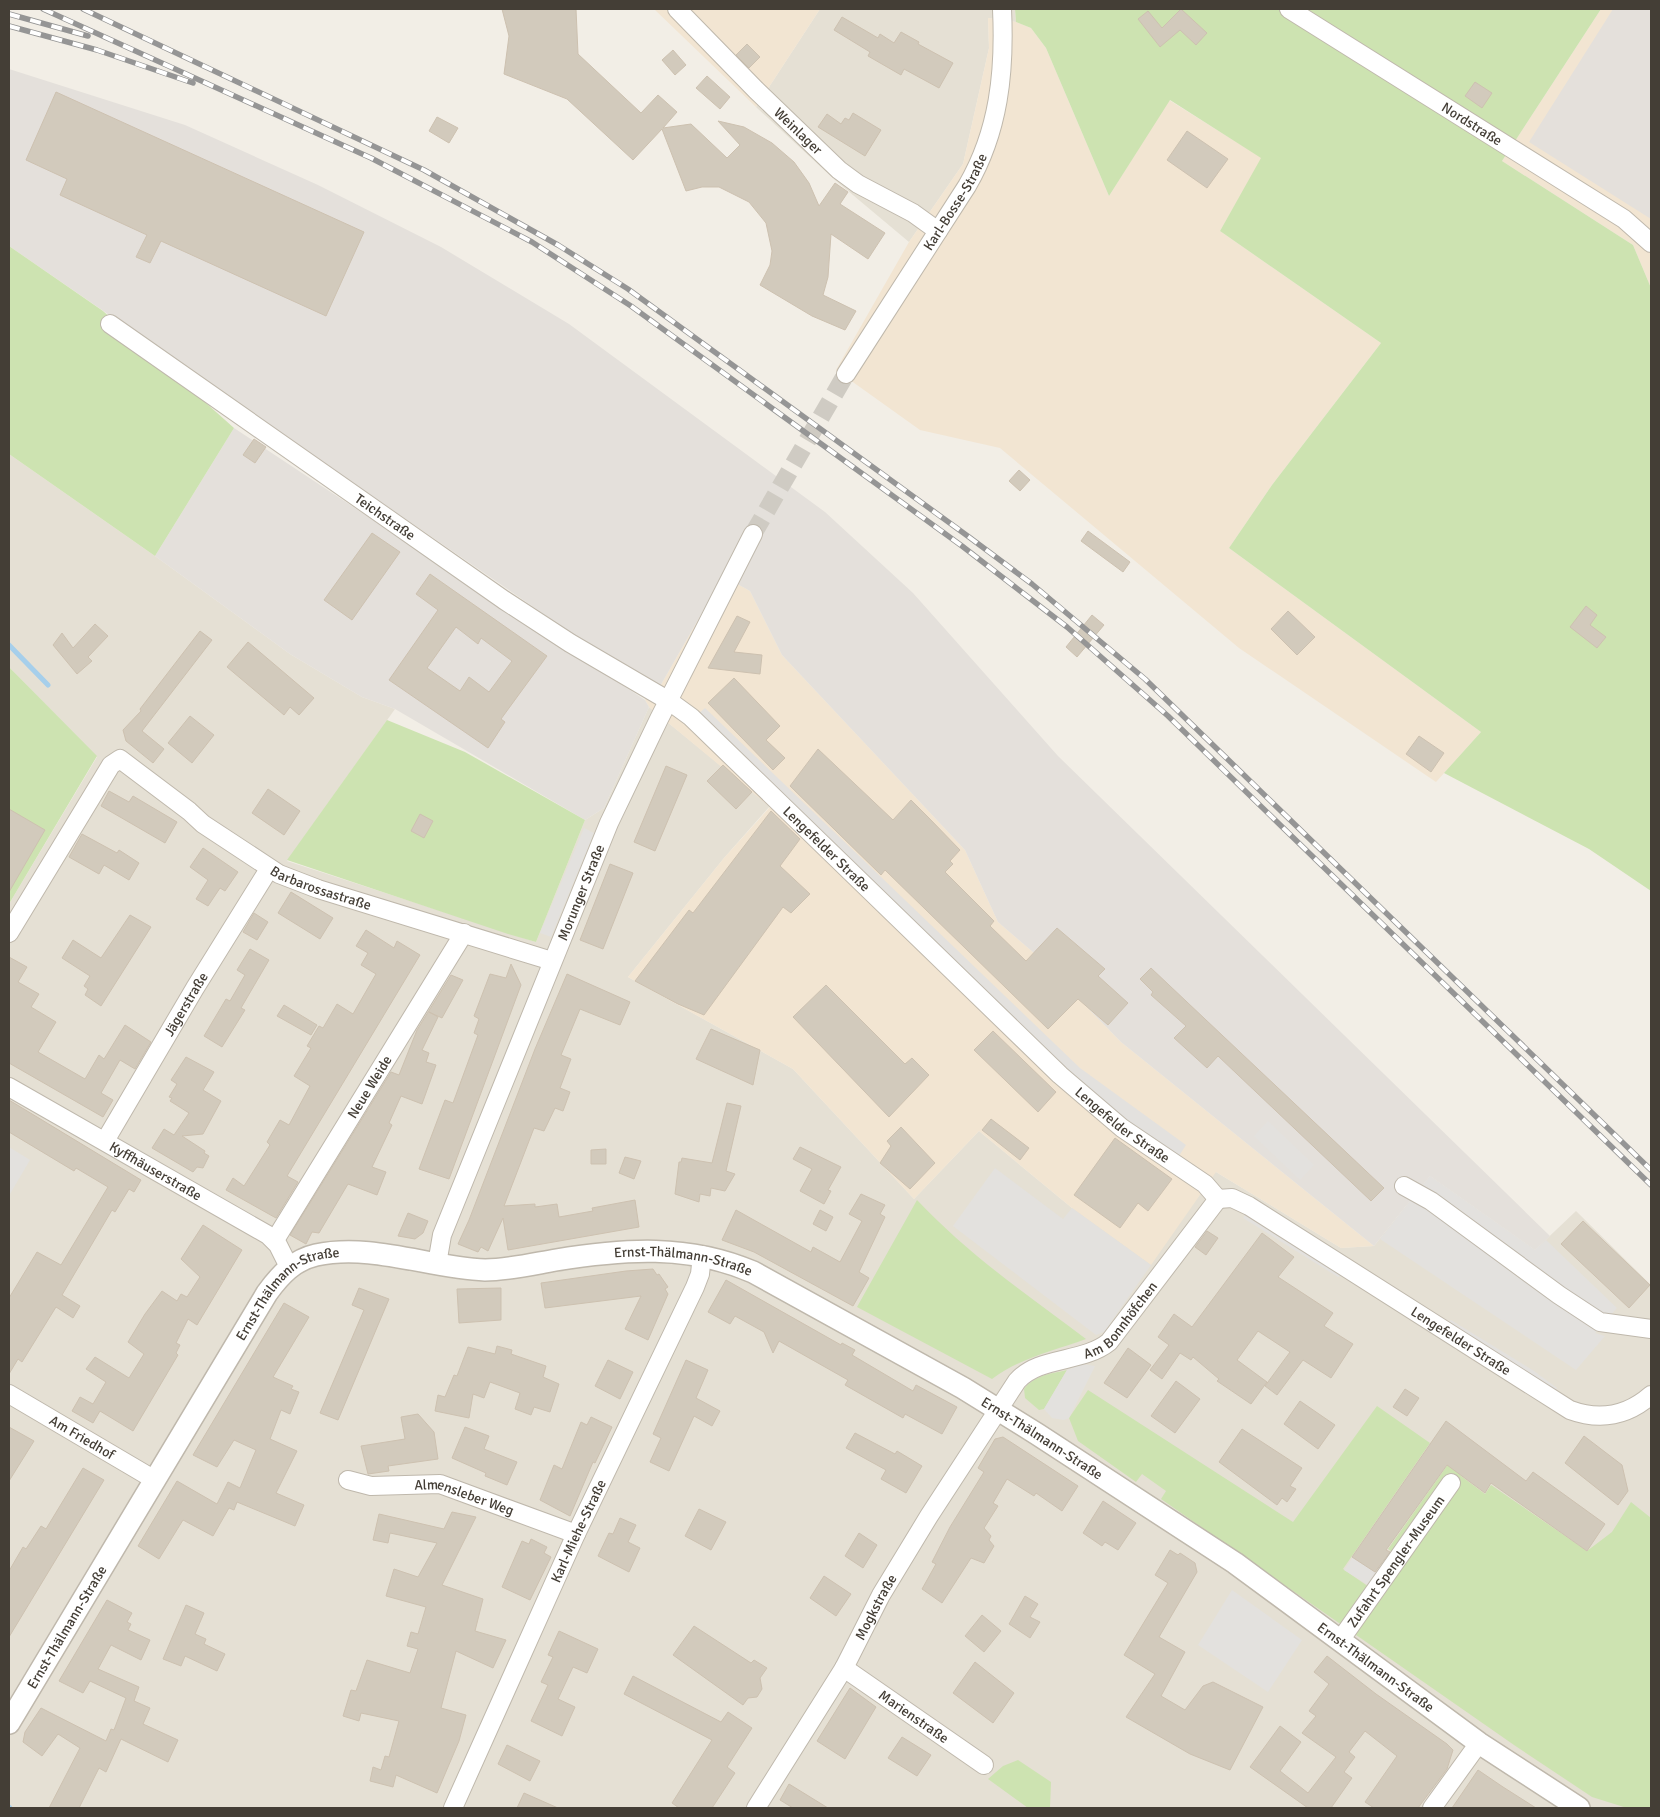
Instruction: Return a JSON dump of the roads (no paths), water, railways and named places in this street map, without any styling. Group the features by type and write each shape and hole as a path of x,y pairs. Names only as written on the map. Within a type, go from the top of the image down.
{"street":[{"name":"Weinlager","path":"677,9 756,90 839,170 938,231"},
{"name":"Karl-Bosse-Straße","path":"846,374 975,173 992,131 1002,70 1002,9"},
{"name":"Nordstraße","path":"1288,9 1624,219 1651,243"},
{"name":"Teichstraße","path":"110,324 504,600 570,643 668,701"},
{"name":"Morunger Straße","path":"437,1264 442,1235 609,823 668,701 753,534"},
{"name":"Lengefelder Straße","path":"668,701 691,717 1060,1075 1122,1128 1205,1184 1218,1199 1232,1198 1248,1206 1570,1410 1591,1416 1611,1416 1632,1409 1651,1395"},
{"name":"Barbarossastraße","path":"9,933 111,765 118,759 128,763 189,811 202,824 269,869 318,889 552,960"},
{"name":"Jägerstraße","path":"105,1142 195,988 269,869"},
{"name":"Neue Weide","path":"275,1240 464,933"},
{"name":"Kyffhäuserstraße","path":"9,1087 275,1240"},
{"path":"1404,1186 1431,1201 1559,1295 1600,1322 1651,1329"},
{"name":"Am Bonnhöfchen","path":"1000,1410 1017,1381 1025,1374 1096,1350 1109,1342 1218,1199"},
{"path":"275,1240 289,1268"},
{"name":"Ernst-Thälmann-Straße","path":"9,1723 267,1293 289,1268 313,1255 339,1252 381,1255 488,1270 632,1250 668,1250 702,1255 728,1262 752,1272 1000,1410 1220,1554 1341,1639 1479,1742 1579,1808"},
{"name":"Karl-Miehe-Straße","path":"453,1808 576,1534 695,1287 700,1274 702,1255"},
{"name":"Am Friedhof","path":"9,1394 155,1480"},
{"name":"Mogkstraße","path":"756,1808 844,1668 881,1595 929,1516 1000,1410"},
{"name":"Almensleber Weg","path":"348,1480 372,1486 440,1484 576,1534"},
{"name":"Zufahrt Spengler-Museum","path":"1341,1639 1451,1483"},
{"name":"Marienstraße","path":"844,1668 984,1765"},
{"path":"1432,1808 1479,1742"}],"waterway":[{"path":"9,645 48,685"}],"tunnel":[{"path":"753,534 846,374"}],"railway":[{"path":"43,9 371,158 532,242 631,306 962,546 1067,627 1168,716 1651,1185"},
{"path":"83,9 424,170 558,245 628,289 969,537 1032,584 1145,679 1651,1170"},
{"path":"9,14 88,36"},
{"path":"9,26 97,50 193,83"}]}
